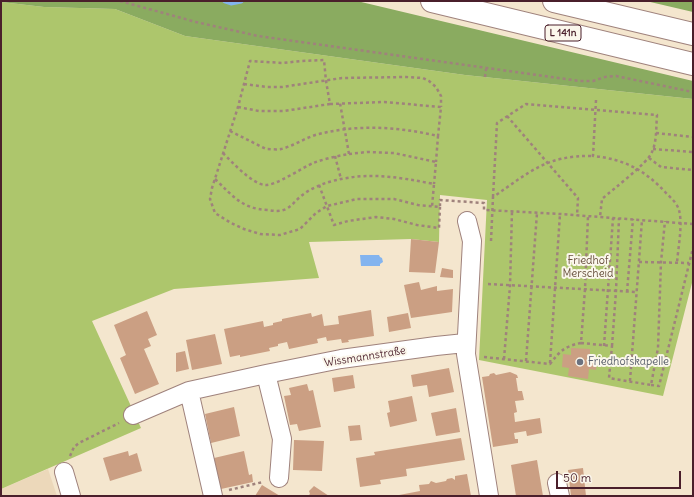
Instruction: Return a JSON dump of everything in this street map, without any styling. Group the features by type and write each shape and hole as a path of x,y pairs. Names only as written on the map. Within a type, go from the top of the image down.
{"highway":[{"name":"L 141n","path":"432,1 693,64"},
{"path":"554,1 693,34"}],"street":[{"path":"467,221 472,241 466,349 489,496"},
{"name":"Wissmannstraße","path":"133,415 189,391 266,374 341,360 436,346 466,349"},
{"path":"266,374 282,439 279,478"},
{"path":"189,391 213,495"},
{"path":"64,472 71,496"}],"path":[{"path":"120,1 196,22 270,38 580,81 593,81 605,77 616,76 693,92"},
{"path":"330,104 324,60 301,61 283,64 250,61 238,107 222,154 210,199 215,213 231,223 260,234 280,235 300,229 316,213 327,206 357,199 394,199 432,207 440,207"},
{"path":"484,77 486,69"},
{"path":"244,84 282,87 326,80 359,77 406,77 423,78 429,81 436,86 441,96 432,207"},
{"path":"593,156 596,100"},
{"path":"238,107 259,111 284,112 340,103 384,102 441,107"},
{"path":"340,103 349,154"},
{"path":"493,210 497,122 526,104 657,115 656,133 652,154 602,199 600,217"},
{"path":"508,116 578,198 577,216"},
{"path":"230,131 266,149 272,150 281,149 318,134 361,128 396,128 438,136"},
{"path":"656,133 693,137"},
{"path":"653,149 693,152"},
{"path":"222,154 257,183 264,185 275,182 314,163 335,156 349,154 367,152 394,153 436,162"},
{"path":"335,156 341,179"},
{"path":"493,197 546,162 572,157 593,156 619,160 638,168 661,187 673,200 679,211 680,223 677,263"},
{"path":"648,158 662,167 693,170"},
{"path":"215,179 238,202 256,209 277,211 287,208 305,193 319,185 341,179 365,175 385,175 434,184"},
{"path":"319,185 334,225 348,221 376,217 439,228 440,200 484,203 484,210 693,224"},
{"path":"504,359 510,286 512,211"},
{"path":"526,362 537,213"},
{"path":"550,364 560,214"},
{"path":"581,343 588,216"},
{"path":"604,346 613,218"},
{"path":"619,218 616,291 609,378 660,386 693,248"},
{"path":"627,292 633,219"},
{"path":"630,381 642,220"},
{"path":"651,385 658,348 665,222"},
{"path":"639,262 689,263"},
{"path":"488,284 532,288 637,292"},
{"path":"550,364 558,353 571,345 581,343 612,346"},
{"path":"466,349 504,359 550,364"},
{"path":"64,472 71,453 76,445 133,415"},
{"path":"213,495 279,478"}],"shaded area":[{"path":"48,469 57,496 1,496 1,489"}],"green space":[{"path":"1,1 357,1 693,81 693,99 465,75 185,36 115,9 44,7"},
{"path":"646,1 693,1 693,12"},
{"name":"Friedhof Merscheid","path":"1,2 44,7 115,9 185,36 465,75 693,99 693,279 663,396 479,360 487,200 440,195 439,242 411,239 309,242 319,278 174,289 92,321 141,428 1,489"}],"water":[{"path":"360,255 379,255 383,262 380,266 361,266"}],"building":[{"path":"411,239 439,242 435,273 409,272"},
{"path":"442,268 453,270 453,278 440,277"},
{"path":"419,282 421,290 437,286 437,291 453,289 452,312 411,318 404,285"},
{"path":"371,310 374,336 348,340 349,342 342,343 341,339 327,341 326,337 317,339 318,343 289,349 287,342 269,348 270,351 240,357 240,355 230,357 224,329 263,321 264,327 282,321 282,319 311,313 312,317 322,314 324,326 339,324 338,316"},
{"path":"147,311 157,335 148,339 151,346 144,349 159,384 135,394 120,358 126,355 114,325"},
{"path":"408,313 411,328 389,332 387,317"},
{"path":"215,334 222,364 192,370 186,340"},
{"name":"Friedhofskapelle","path":"571,348 590,349 590,357 597,357 596,370 589,369 588,379 568,376 569,368 562,367 563,354 571,355"},
{"path":"185,351 189,369 176,372 176,353"},
{"path":"449,368 454,392 429,397 427,385 413,387 411,375"},
{"path":"510,372 517,375 518,391 522,391 524,400 515,401 517,412 514,413 515,422 540,418 542,433 527,436 526,431 514,433 515,439 518,439 518,443 493,447 482,377 489,376 490,374 494,373 496,375"},
{"path":"353,375 355,388 334,392 332,378"},
{"path":"307,384 309,391 313,390 321,427 299,431 297,424 290,425 284,396 291,395 289,388"},
{"path":"412,396 417,421 390,427 387,413 390,412 388,401"},
{"path":"234,407 240,436 211,443 205,414"},
{"path":"456,408 460,432 436,436 431,413"},
{"path":"360,425 362,440 350,441 348,426"},
{"path":"461,438 465,460 406,469 407,476 380,480 381,484 360,487 356,458 375,455 374,452"},
{"path":"294,440 324,441 322,471 293,470"},
{"path":"128,451 129,456 137,453 142,471 110,481 103,458"},
{"path":"244,451 249,475 252,474 253,482 221,489 214,458"},
{"path":"537,460 543,496 516,496 511,465"},
{"path":"583,468 586,496 571,496 568,470"},
{"path":"467,474 471,496 394,496 420,491 419,485 429,484 431,481 436,483 452,478 455,480 455,476"},
{"path":"262,485 280,496 255,496"},
{"path":"314,486 329,496 308,496 310,494 309,491"}],"waterway":[{"path":"225,1 231,3 241,1"}],"place":[{"name":"Friedhofskapelle","path":"580,362"}]}
